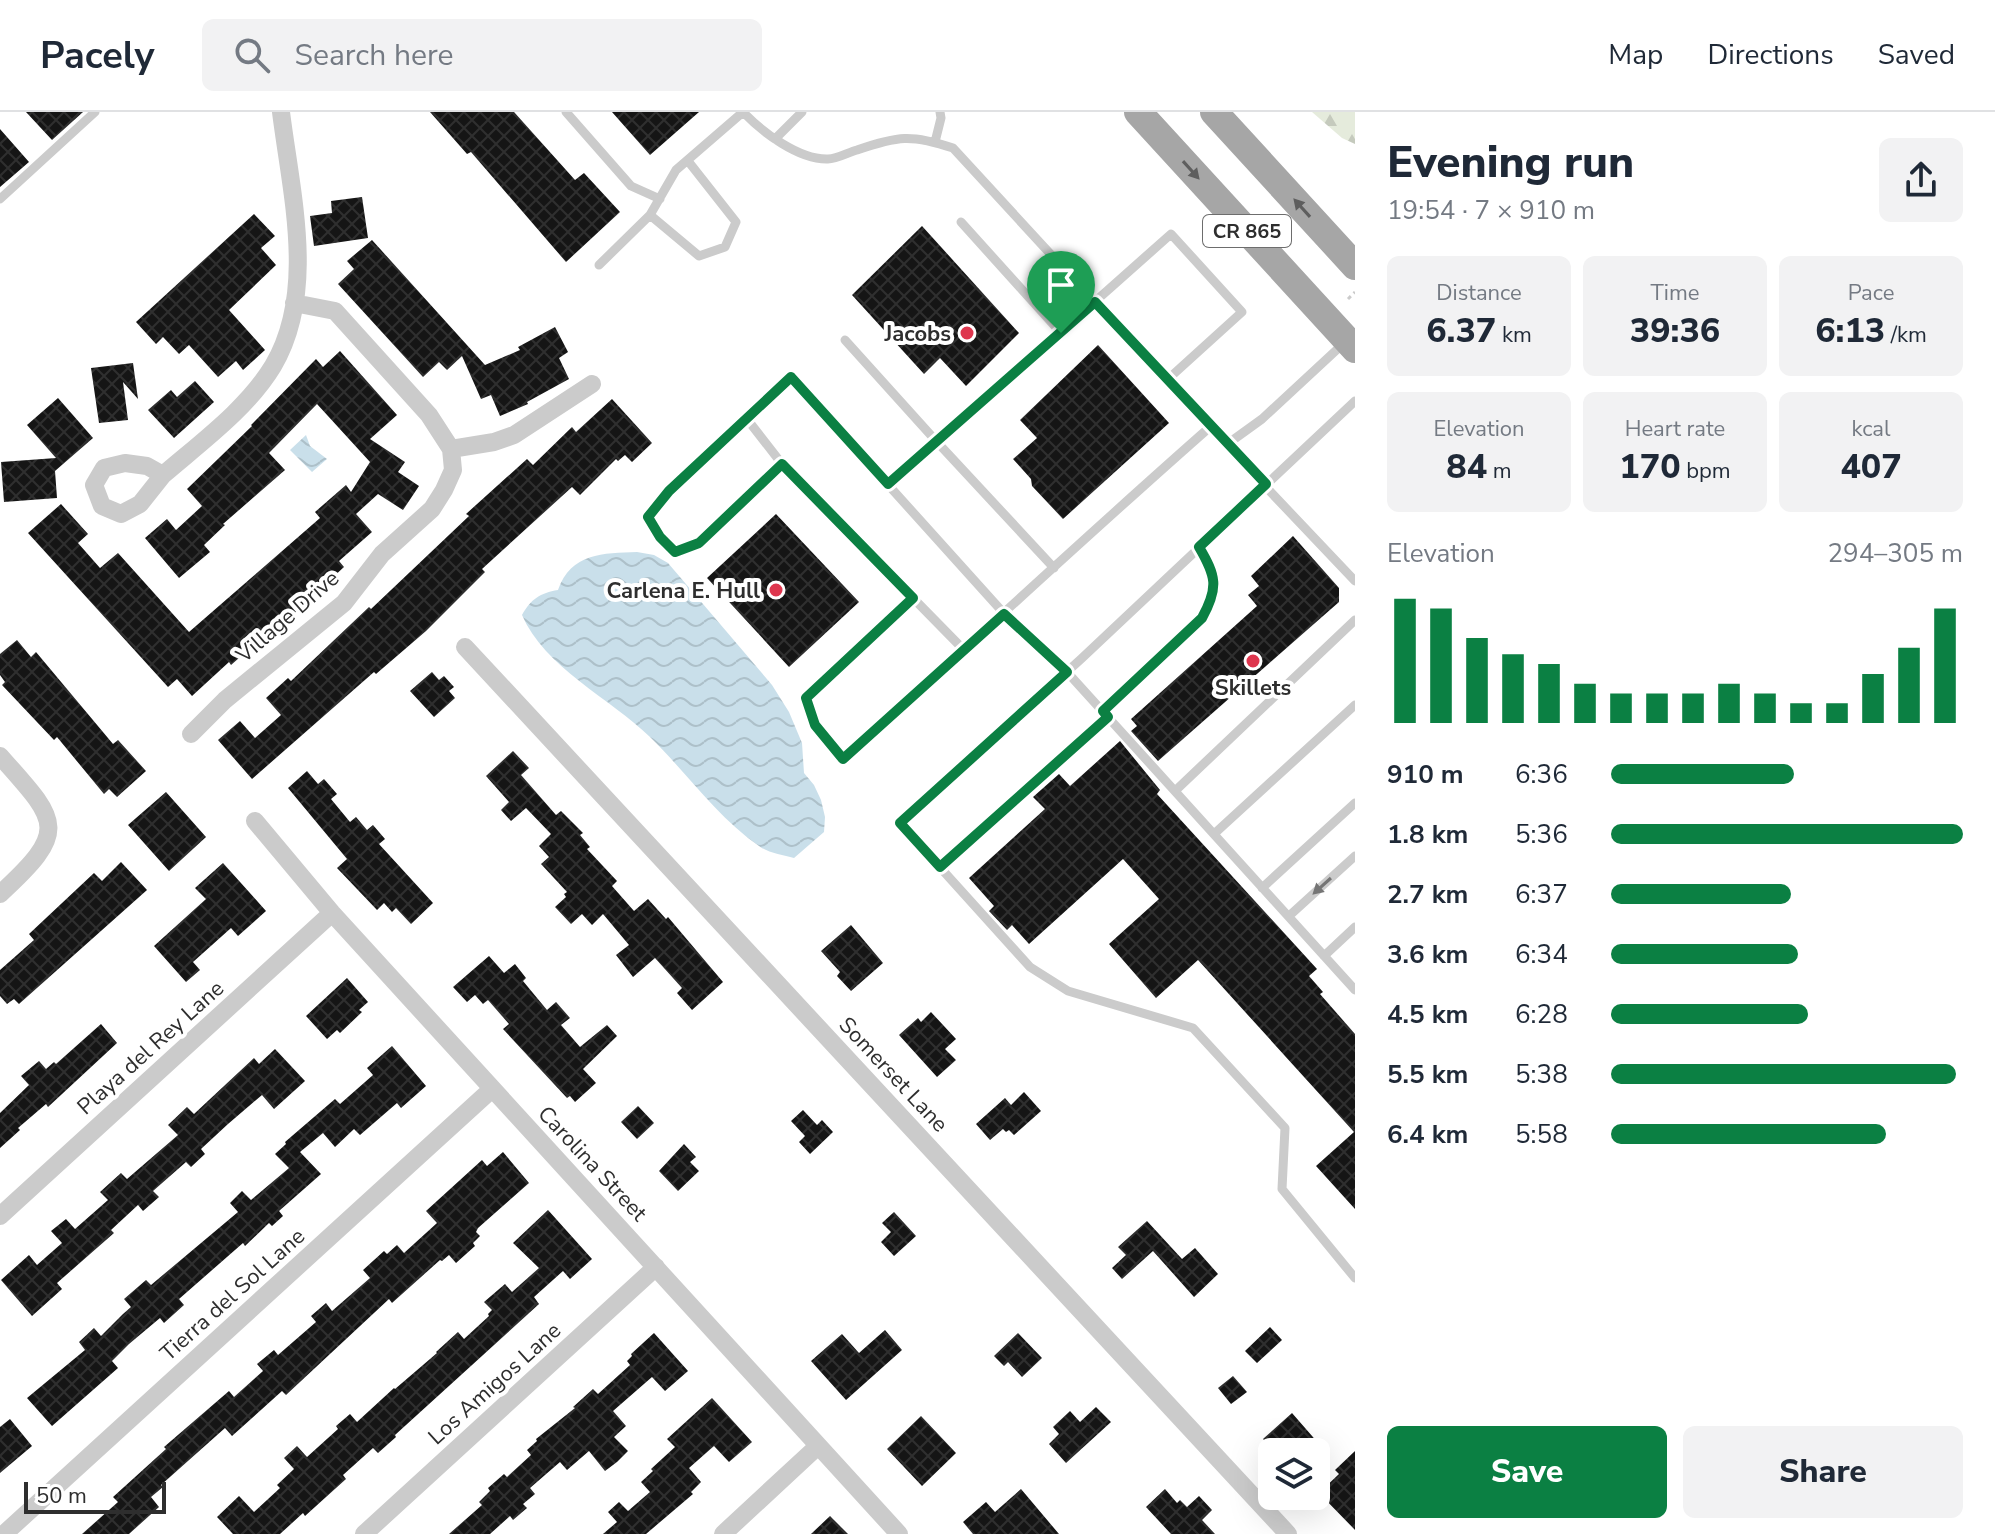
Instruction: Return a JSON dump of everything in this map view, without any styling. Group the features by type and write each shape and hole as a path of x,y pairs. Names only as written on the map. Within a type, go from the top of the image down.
{"main road":[{"name":"CR 865","path":"1138,112 1351,345"},
{"name":"CR 865","path":"1214,112 1355,266"}],"street":[{"path":"163,475 260,384 283,346 294,303 298,249 281,112"},
{"path":"294,303 335,311 429,415 451,449 494,442 514,435 592,384"},
{"name":"Village Drive","path":"191,734 225,700 344,603 382,554 432,509 453,470 451,449"},
{"name":"Somerset Lane","path":"465,647 1288,1534"},
{"path":"0,756 39,799 48,817 48,837 39,856 0,894"},
{"name":"Carolina Street","path":"255,821 332,913 899,1534"},
{"name":"Playa del Rey Lane","path":"0,1216 332,913"},
{"name":"Tierra del Sol Lane","path":"4,1534 492,1089"},
{"name":"Los Amigos Lane","path":"364,1534 656,1267"},
{"path":"723,1534 818,1446"}],"lane":[{"path":"0,199 95,112"},
{"path":"566,112 631,186 660,199"},
{"path":"599,265 650,215 676,170 743,112 757,127 791,150 828,159 889,138 921,137 953,148 1355,581"},
{"path":"775,139 802,112"},
{"path":"935,142 940,112"},
{"path":"650,215 699,256 725,247 736,222 688,161"},
{"path":"961,222 1061,333"},
{"path":"888,484 1171,234 1242,312 1167,380"},
{"path":"845,340 1054,568"},
{"path":"1226,445 1351,345"},
{"path":"782,464 699,543 675,552 660,537 648,517 669,491 791,377 1004,614 1067,672 1355,990"},
{"path":"1355,401 1067,672 900,823 1030,967 1068,991 1193,1028 1285,1128 1282,1189 1355,1278"},
{"path":"747,419 782,464 964,650"},
{"path":"913,598 806,698 815,725 843,759 1210,427"},
{"path":"940,867 1106,714 1202,618 1211,603 1214,574 1199,547"},
{"path":"1175,791 1355,620"},
{"path":"1214,834 1355,705"},
{"path":"1262,888 1355,803"},
{"path":"1289,916 1355,856"},
{"path":"1324,956 1355,927"}],"path":[{"path":"1348,299 1355,292"}],"green space":[{"path":"1312,112 1355,112 1355,144 1342,138"}],"water":[{"path":"306,435 310,446 327,459 312,472 290,450"},
{"path":"637,552 654,555 668,563 772,685 789,712 802,743 804,773 814,785 825,817 824,832 794,858 763,848 729,822 650,737 546,651 522,615 537,598 558,590 571,569 580,562 600,555"}],"building":[{"path":"26,112 83,112 52,140"},
{"path":"430,112 514,112 575,180 584,173 620,212 566,262 471,152 467,154"},
{"path":"612,112 699,112 650,155"},
{"path":"0,129 29,162 0,187"},
{"path":"362,197 368,238 314,246 310,216 332,213 331,201"},
{"path":"254,214 275,236 261,248 276,265 229,310 265,350 243,370 236,361 218,377 189,345 179,354 163,337 156,344 136,322"},
{"path":"922,226 1019,333 966,386 940,358 924,374 852,295"},
{"path":"372,240 485,365 520,350 518,347 555,327 568,352 559,358 569,379 528,404 500,416 491,395 481,399 462,356 447,370 439,362 423,377 338,284 354,269 347,261"},
{"path":"1098,345 1169,423 1063,519 1032,486 1031,479 1013,459 1037,438 1020,420"},
{"path":"340,351 397,415 370,439 405,462 398,472 419,486 403,510 378,494 356,514 372,532 339,561 344,567 284,623 281,621 231,665 229,662 192,696 177,679 168,687 28,533 61,504 88,534 78,543 100,568 118,553 189,632 320,518 315,512 346,485 351,492 370,462 317,404 269,453 285,470 223,524 204,545 210,552 179,578 145,538 167,519 176,530 202,506 187,489 316,359 323,367"},
{"path":"133,363 138,399 123,382 128,420 99,423 91,368"},
{"path":"195,381 214,402 174,438 148,410 171,390 177,397"},
{"path":"58,398 93,438 55,471 57,498 4,502 1,462 56,458 27,425"},
{"path":"612,399 652,443 632,462 625,455 618,461 616,459 580,495 572,487 482,569 485,572 426,631 376,674 374,672 252,779 218,740 240,721 255,738 281,715 266,698 288,678 291,681 369,607 371,609 469,516 466,514 527,459 533,465 572,427 576,432"},
{"path":"776,514 859,602 789,667 707,578"},
{"path":"1293,536 1339,588 1339,602 1158,761 1131,731 1137,726 1131,719 1257,606 1248,595 1259,586 1251,576"},
{"path":"17,640 31,657 36,652 113,744 118,740 146,771 117,797 109,789 104,794 57,737 54,740 2,685 5,682 0,675 0,654"},
{"path":"432,672 439,680 444,676 454,687 449,691 455,698 434,717 410,691"},
{"path":"1120,741 1160,790 1157,794 1317,969 1309,976 1323,992 1320,994 1355,1034 1355,1209 1316,1166 1354,1132 1198,960 1156,998 1109,944 1159,899 1123,859 1029,944 1012,925 1007,930 989,911 994,906 969,878 1045,809 1033,797 1059,774 1070,786"},
{"path":"513,751 529,768 521,775 556,815 561,811 583,833 580,835 590,847 587,849 617,881 612,886 634,911 648,899 666,919 668,917 723,982 692,1010 677,993 682,988 655,958 633,977 616,955 629,945 603,914 592,925 582,914 571,924 555,907 567,892 541,864 549,857 539,846 551,834 526,808 511,821 501,810 509,802 486,776"},
{"path":"307,771 318,784 324,779 337,794 331,799 350,822 356,817 367,830 373,825 385,839 379,844 433,903 411,924 396,908 392,912 384,903 377,910 337,868 347,859 288,788"},
{"path":"166,792 206,837 169,871 128,825"},
{"path":"121,862 147,890 19,1004 14,999 7,1004 0,996 0,970 34,940 29,934 94,873 102,881"},
{"path":"223,863 266,911 238,936 231,928 193,962 200,970 186,982 154,946 206,899 195,888"},
{"path":"851,925 883,963 851,991 837,976 840,972 821,951"},
{"path":"489,956 504,973 515,964 526,978 523,981 547,1010 556,1002 570,1018 561,1025 580,1047 607,1025 617,1036 583,1069 596,1083 575,1102 570,1096 567,1098 503,1029 509,1024 488,1000 483,1004 475,995 467,1002 453,987"},
{"path":"347,978 368,1002 340,1033 337,1030 327,1039 306,1016"},
{"path":"931,1012 956,1039 945,1049 956,1060 937,1077 899,1035 918,1018 921,1022"},
{"path":"101,1024 117,1043 48,1107 46,1104 18,1128 20,1130 0,1148 0,1113 29,1085 21,1076 39,1061 46,1069 54,1062 56,1064"},
{"path":"392,1046 426,1086 401,1108 397,1103 360,1135 354,1129 335,1147 323,1133 300,1152 321,1174 279,1211 283,1216 272,1226 269,1223 245,1246 243,1243 179,1299 184,1305 164,1323 160,1318 129,1344 112,1361 118,1368 52,1426 27,1398 85,1350 79,1342 94,1328 101,1336 131,1307 124,1299 146,1280 151,1285 238,1212 230,1203 242,1191 251,1200 289,1168 275,1154 285,1142 335,1099 340,1104 373,1075 367,1068"},
{"path":"275,1049 305,1081 274,1109 262,1095 228,1124 201,1149 205,1154 191,1167 186,1162 153,1191 159,1197 143,1211 138,1205 111,1230 114,1233 57,1283 62,1289 32,1316 1,1280 29,1255 37,1265 62,1243 51,1231 66,1219 75,1229 108,1200 100,1192 121,1173 127,1179 178,1135 168,1125 187,1107 194,1114 254,1058 259,1064"},
{"path":"1024,1092 1041,1111 1014,1135 1003,1129 990,1140 976,1124 1005,1098 1011,1105"},
{"path":"638,1106 654,1123 637,1139 621,1122"},
{"path":"803,1110 817,1125 822,1120 833,1132 810,1154 799,1142 805,1136 791,1121"},
{"path":"684,1144 696,1157 690,1162 699,1171 678,1191 659,1171"},
{"path":"503,1152 529,1183 478,1228 476,1232 480,1236 473,1243 475,1246 456,1263 449,1255 440,1260 392,1303 389,1299 286,1395 282,1391 232,1436 225,1428 161,1485 163,1487 151,1497 159,1507 129,1534 82,1534 118,1502 113,1497 166,1449 164,1447 229,1391 234,1397 263,1371 257,1364 274,1350 278,1355 316,1322 311,1316 326,1303 332,1311 370,1278 363,1270 384,1251 387,1254 397,1245 404,1253 437,1223 426,1211 482,1160 487,1166"},
{"path":"548,1210 592,1259 570,1279 563,1271 534,1297 539,1304 378,1453 373,1448 343,1475 346,1479 305,1516 303,1513 280,1534 233,1534 217,1517 239,1496 254,1512 280,1488 277,1485 294,1469 284,1458 297,1446 307,1457 350,1414 357,1422 458,1332 464,1339 489,1316 492,1310 484,1302 505,1284 512,1292 539,1268 513,1243"},
{"path":"894,1212 916,1236 894,1256 881,1242 891,1232 882,1223"},
{"path":"1147,1221 1182,1259 1195,1248 1218,1274 1194,1297 1153,1251 1122,1279 1112,1268 1126,1255 1118,1247"},
{"path":"1270,1327 1282,1340 1257,1363 1245,1351"},
{"path":"885,1330 902,1350 846,1400 811,1361 842,1334 859,1353"},
{"path":"654,1333 688,1371 665,1391 652,1377 613,1411 626,1426 614,1437 628,1451 617,1462 605,1471 589,1451 567,1470 560,1462 530,1488 535,1494 523,1504 527,1508 513,1520 510,1516 490,1534 449,1534 482,1505 479,1502 490,1491 488,1488 504,1474 507,1477 531,1455 527,1450 536,1439 575,1408 593,1389 598,1394 630,1365 627,1361 631,1354"},
{"path":"1018,1333 1042,1358 1022,1377 1008,1362 1004,1366 994,1356"},
{"path":"1233,1376 1247,1392 1231,1404 1218,1388"},
{"path":"712,1398 752,1442 729,1462 714,1446 689,1468 701,1482 691,1492 693,1494 646,1534 603,1534 617,1522 608,1512 619,1502 628,1511 650,1492 641,1482 675,1447 667,1439"},
{"path":"1096,1407 1111,1422 1066,1463 1049,1444 1059,1434 1053,1427 1070,1411 1080,1422"},
{"path":"1292,1413 1314,1438 1264,1438"},
{"path":"921,1416 956,1453 922,1486 887,1449"},
{"path":"10,1419 32,1446 0,1473 0,1427"},
{"path":"1355,1451 1355,1530 1330,1504 1330,1483 1339,1474 1335,1470"},
{"path":"1021,1489 1059,1534 973,1534 963,1522 986,1502 995,1512"},
{"path":"1165,1489 1177,1503 1180,1500 1187,1507 1199,1496 1212,1510 1202,1520 1215,1534 1171,1534 1146,1507"},
{"path":"830,1516 848,1534 811,1534"}],"place":[{"name":"Jacobs","path":"967,333"},
{"name":"Carlena E. Hull","path":"776,590"},
{"name":"Skillets","path":"1253,661"}],"route":[{"path":"1095,302 1226,445 1266,484 1199,547 1214,574 1211,603 1202,618 1103,711 1108,717 940,867 900,823 1067,672 1004,614 843,759 815,725 806,698 913,598 782,464 699,543 675,552 660,537 648,517 669,491 791,377 888,484 1061,333 1095,302"}]}
